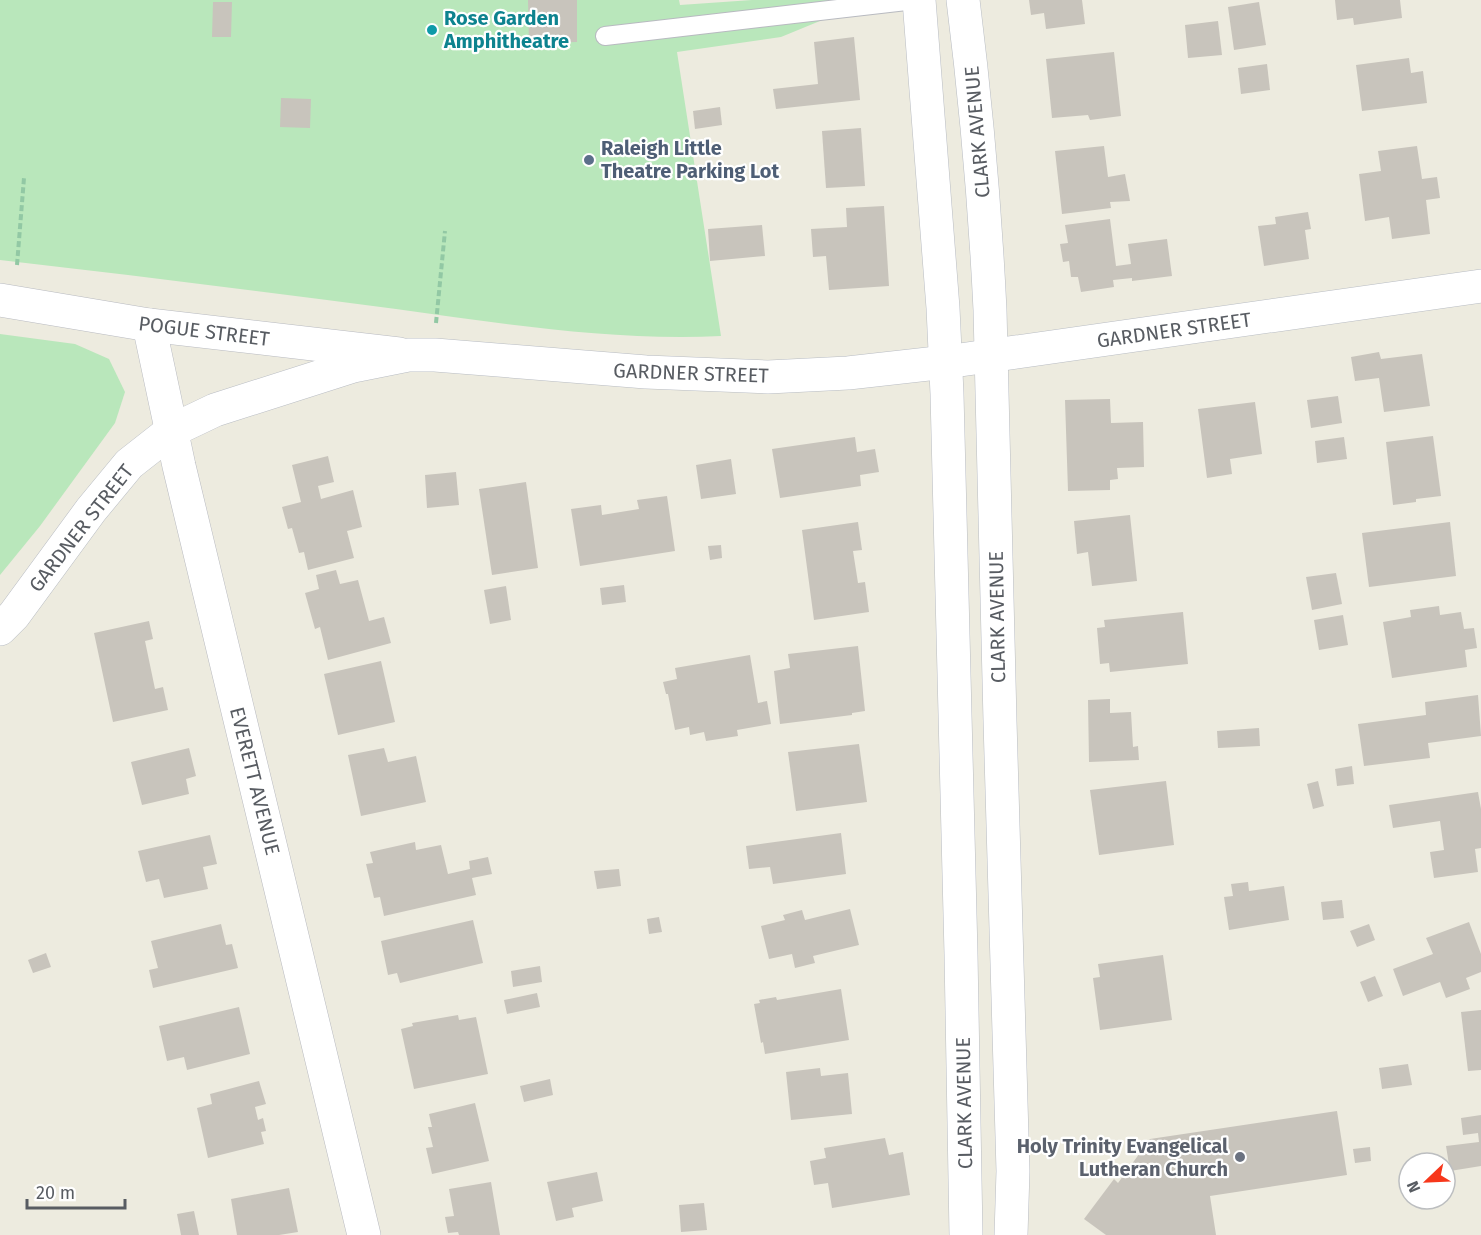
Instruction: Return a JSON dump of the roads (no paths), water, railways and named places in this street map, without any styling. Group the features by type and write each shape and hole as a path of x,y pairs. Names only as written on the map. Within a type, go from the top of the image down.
{"street":[{"name":"CLARK AVENUE","path":"919,0 946,362 966,1235"},
{"name":"CLARK AVENUE","path":"963,0 971,59 988,255 1013,1171 1011,1235"},
{"name":"GARDNER STREET","path":"0,629 14,615 91,510 129,464 171,431 215,410 352,366 408,355 435,355 646,372 768,377 848,373 990,356 1481,286"},
{"name":"POGUE STREET","path":"0,300 149,325 408,355"},
{"name":"EVERETT AVENUE","path":"149,325 171,431 364,1235"}],"lane":[{"path":"605,36 915,0"}],"place":[{"name":"Rose Garden Amphitheatre","path":"432,30"},
{"name":"Raleigh Little Theatre Parking Lot","path":"589,160"},
{"name":"Holy Trinity Evangelical Lutheran Church","path":"1240,1157"}]}
